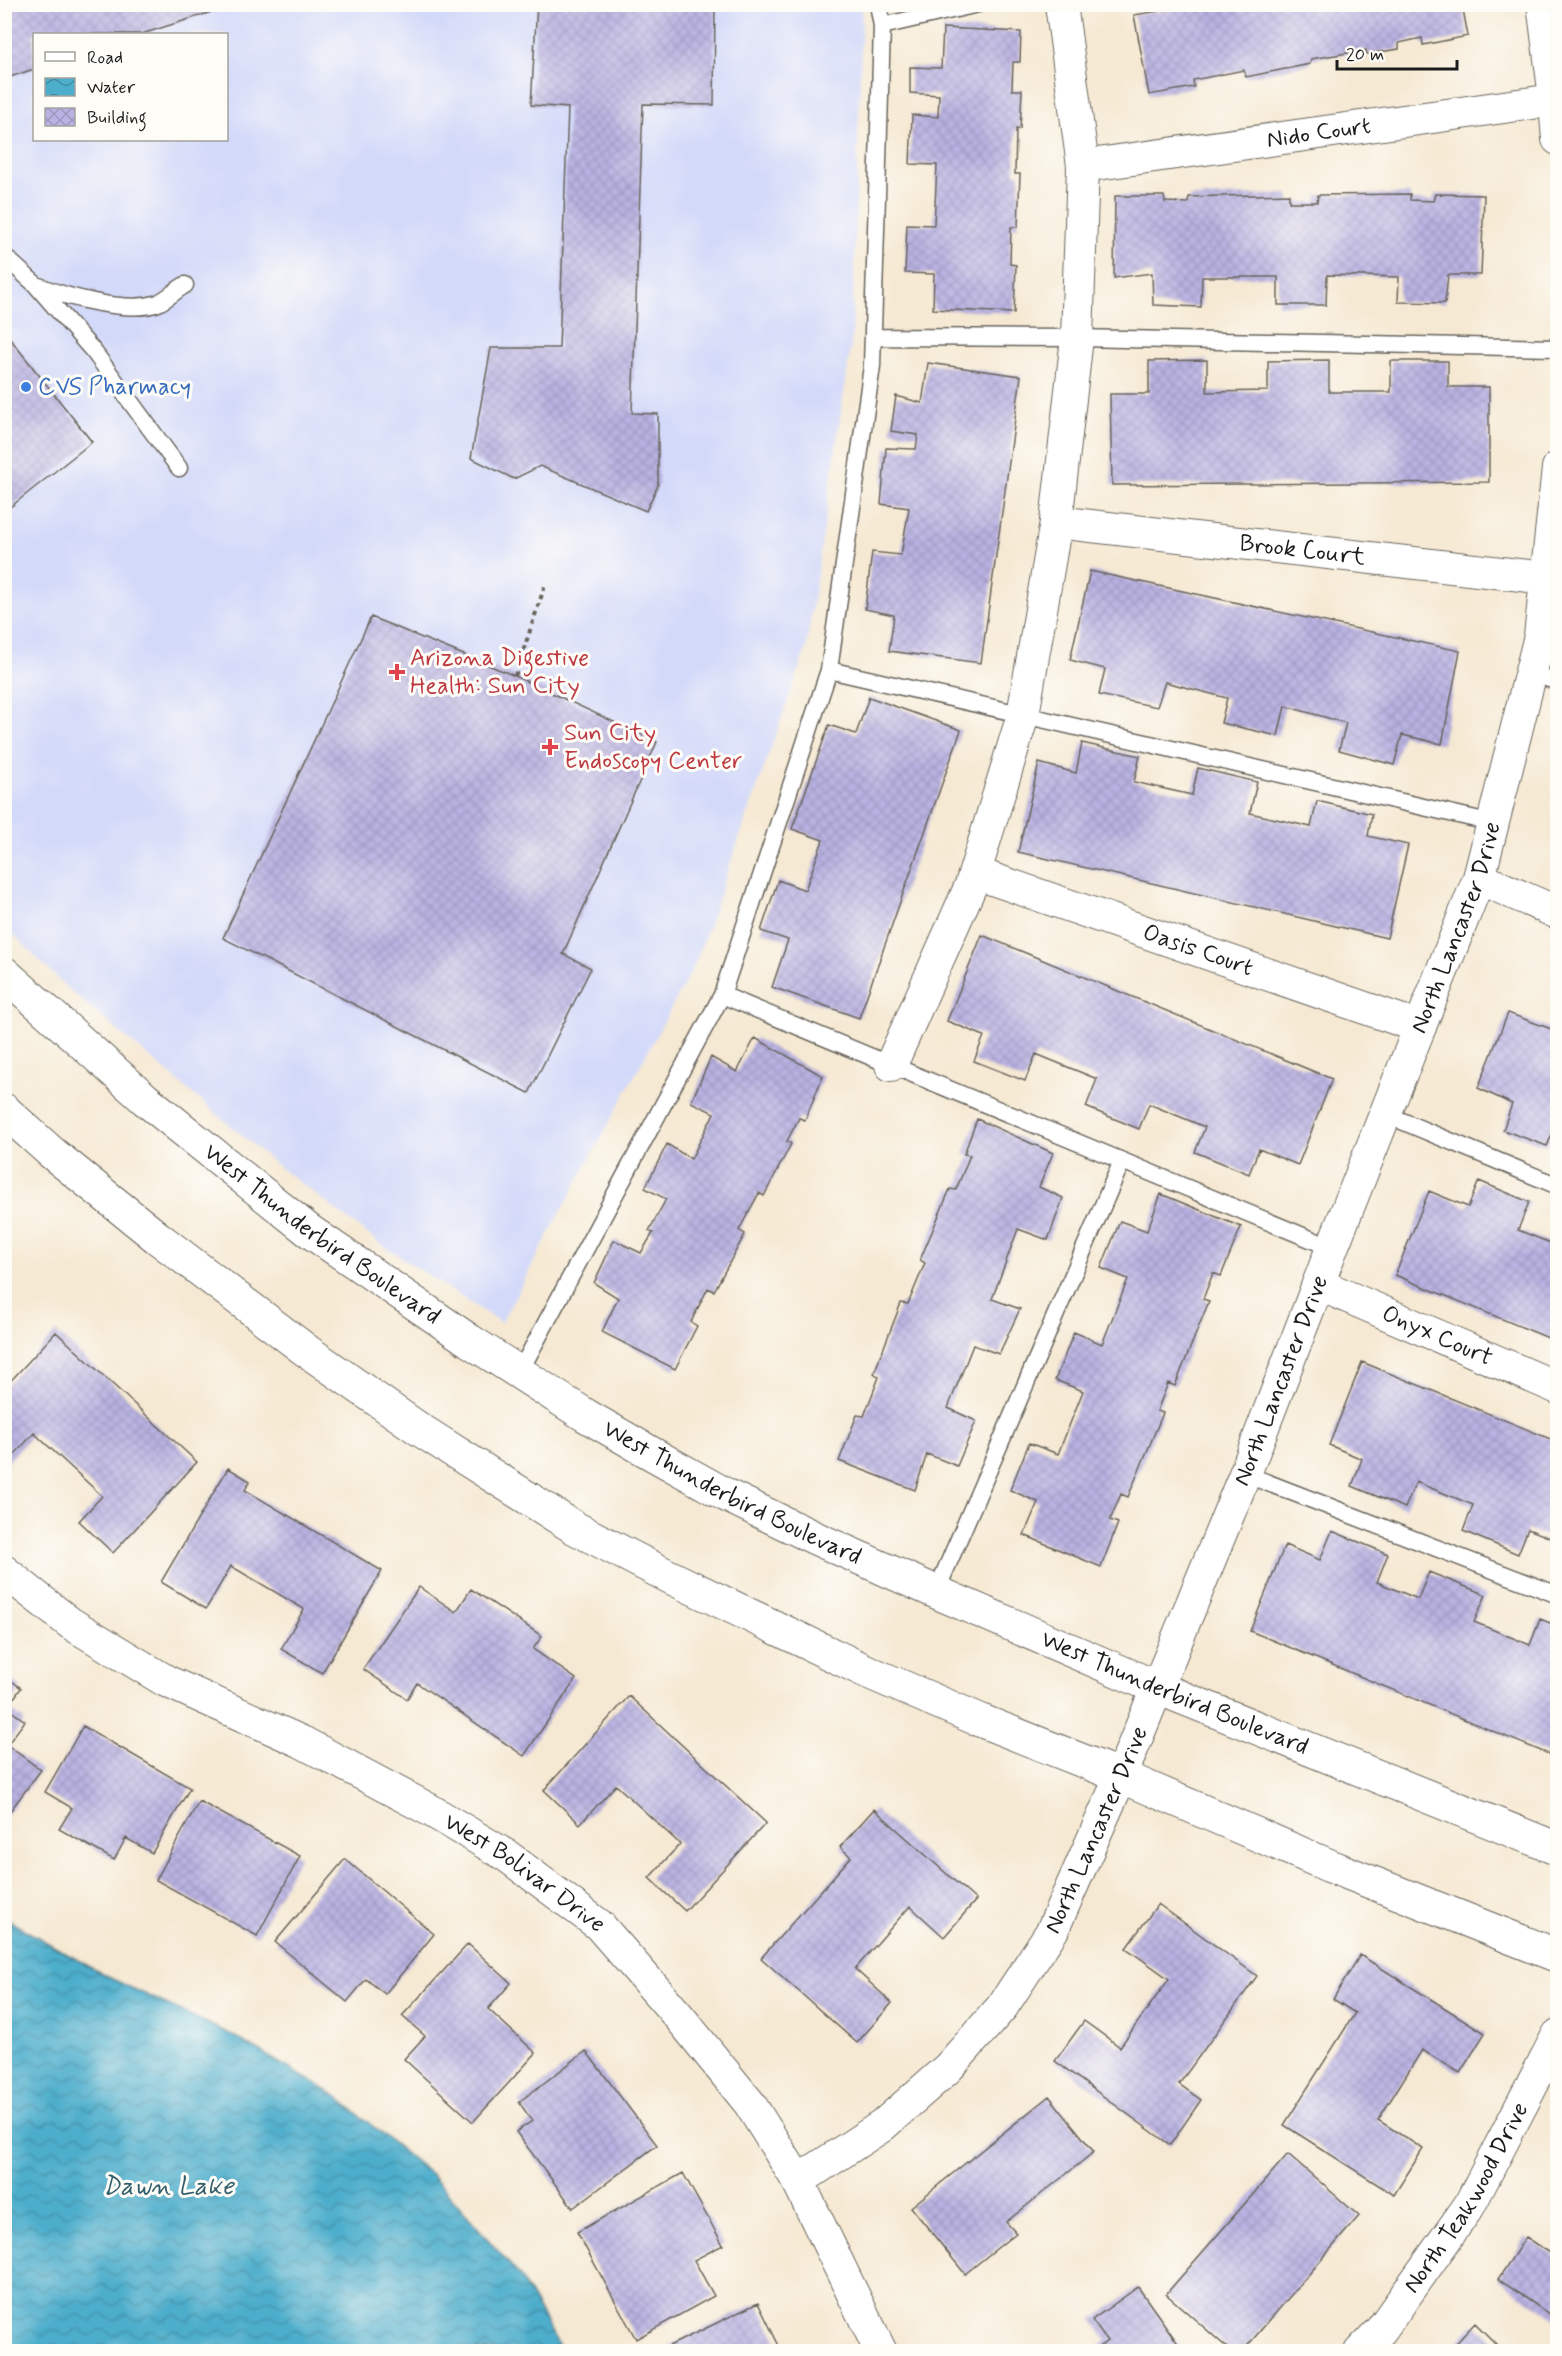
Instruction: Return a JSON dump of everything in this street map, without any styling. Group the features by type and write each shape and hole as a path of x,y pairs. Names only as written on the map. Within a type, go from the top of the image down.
{"street":[{"path":"891,1065 975,873 1023,715 1056,522 1077,339 1083,165 1061,4"},
{"path":"1543,4 1555,88 1557,140"},
{"name":"Nido Court","path":"1083,165 1555,88"},
{"name":"North Lancaster Drive","path":"798,2181 882,2126 948,2068 1002,2007 1052,1931 1121,1776 1245,1474 1479,878 1493,823 1544,678 1540,636 1556,488"},
{"name":"Brook Court","path":"1056,522 1546,578"},
{"name":"Oasis Court","path":"975,873 1420,1027"},
{"path":"1479,878 1557,914"},
{"name":"West Thunderbird Boulevard","path":"4,973 145,1099 299,1223 519,1373 585,1415 726,1495 815,1538 1158,1688 1557,1849"},
{"path":"4,1110 52,1153 158,1238 307,1351 419,1429 575,1527 670,1577 868,1672 982,1721 1121,1776 1330,1866 1557,1956"},
{"name":"Onyx Court","path":"1318,1284 1557,1388"},
{"name":"West Bolivar Drive","path":"4,1571 70,1623 166,1681 302,1742 430,1810 507,1856 599,1925 681,2019 750,2104 798,2181 881,2352"},
{"name":"North Teakwood Drive","path":"1360,2352 1381,2330 1469,2206 1557,2035"}],"lane":[{"path":"519,1373 722,995 828,670 872,366 882,26 878,4"},
{"path":"882,26 978,4"},
{"path":"4,256 35,284 94,352 179,468"},
{"path":"35,284 80,300 144,306 158,302 185,285"},
{"path":"873,337 1557,348"},
{"path":"828,670 1493,823"},
{"path":"722,995 1332,1248"},
{"path":"1385,1113 1557,1186"},
{"path":"936,1592 1122,1161"},
{"path":"1245,1474 1557,1595"}],"path":[{"path":"515,676 546,582"}],"shaded area":[{"path":"4,5 860,5 862,13 852,339 806,649 695,964 501,1323 379,1243 278,1166 65,986 5,926"}],"water":[{"name":"Dawn Lake","path":"4,1918 106,1976 230,2034 335,2095 433,2176 519,2275 562,2351 5,2351"}],"building":[{"path":"4,4 234,4 145,33 33,33 33,69 4,79"},
{"path":"537,4 715,4 714,105 643,104 632,413 658,414 658,485 646,511 540,466 514,479 471,458 491,348 559,348 568,108 531,105"},
{"path":"1177,4 1462,4 1468,36 1423,45 1422,38 1399,43 1399,49 1367,54 1366,50 1311,59 1310,64 1246,77 1244,70 1193,80 1194,87 1149,95 1134,15 1177,8"},
{"path":"943,28 1021,32 1020,62 1013,62 1012,90 1022,90 1020,129 1016,129 1015,174 1020,174 1018,227 1011,227 1010,264 1016,265 1014,313 933,309 934,274 905,273 907,224 934,225 937,165 910,164 912,115 938,117 939,95 910,93 910,67 941,68"},
{"path":"1289,194 1289,202 1317,202 1318,195 1410,194 1410,200 1433,201 1435,194 1484,195 1481,275 1448,275 1445,303 1398,302 1399,277 1327,275 1326,305 1278,305 1278,277 1202,277 1201,307 1153,305 1152,273 1114,278 1115,196 1164,196 1165,202 1188,203 1189,197"},
{"name":"CVS Pharmacy","path":"4,331 92,442 4,512"},
{"path":"1207,360 1207,392 1268,391 1268,361 1329,360 1329,392 1391,392 1391,361 1448,361 1448,387 1489,387 1489,482 1112,485 1110,394 1149,394 1149,361"},
{"path":"928,363 1021,376 981,663 889,651 894,615 865,609 872,552 901,555 909,508 881,504 886,448 916,449 918,435 891,431 896,396 922,403"},
{"path":"1090,571 1460,651 1442,744 1402,735 1394,765 1339,750 1346,723 1285,706 1278,736 1221,723 1227,698 1165,682 1157,707 1099,695 1105,669 1070,660"},
{"path":"371,617 515,676 657,742 563,954 591,968 529,1093 223,938"},
{"path":"869,697 961,730 859,1018 772,987 788,940 761,931 778,880 805,890 823,840 792,829 829,725 856,734"},
{"path":"1082,743 1140,756 1134,782 1192,795 1198,768 1257,782 1250,813 1311,827 1317,801 1372,814 1368,836 1408,845 1387,938 1018,852 1039,763 1076,773"},
{"path":"982,935 1332,1079 1298,1165 1259,1149 1249,1174 1195,1152 1205,1127 1149,1104 1139,1129 1086,1107 1097,1079 1036,1054 1025,1081 974,1061 984,1036 947,1021"},
{"path":"1508,1013 1554,1030 1552,1036 1558,1038 1558,1120 1547,1146 1503,1130 1512,1104 1478,1088"},
{"path":"755,1038 823,1076 805,1120 799,1118 787,1141 791,1144 764,1196 759,1193 739,1230 745,1234 714,1291 708,1288 691,1322 697,1326 675,1369 602,1332 618,1298 594,1283 614,1240 641,1253 653,1233 649,1231 666,1199 645,1188 667,1144 691,1159 714,1113 691,1102 711,1057 737,1072"},
{"path":"977,1119 1053,1153 1039,1187 1063,1198 1048,1240 1018,1229 992,1299 1020,1309 999,1354 973,1345 948,1408 976,1421 957,1466 927,1454 915,1490 839,1461 857,1415 864,1416 879,1377 874,1373 901,1303 908,1304 925,1263 920,1260 950,1189 956,1190 970,1155 964,1154"},
{"path":"1479,1181 1529,1202 1518,1230 1558,1246 1558,1342 1395,1275 1429,1191 1468,1207"},
{"path":"1161,1194 1241,1227 1221,1276 1213,1273 1203,1299 1209,1301 1175,1386 1168,1383 1157,1411 1163,1413 1128,1497 1121,1494 1110,1520 1118,1523 1101,1567 1024,1535 1038,1502 1010,1490 1029,1443 1058,1454 1083,1391 1055,1380 1074,1332 1102,1344 1128,1279 1101,1268 1120,1221 1147,1231"},
{"path":"56,1332 197,1462 113,1553 79,1521 102,1496 34,1433 6,1464 4,1462 4,1388"},
{"path":"1362,1362 1558,1442 1558,1541 1528,1529 1518,1554 1463,1531 1473,1505 1416,1482 1405,1508 1352,1486 1362,1459 1329,1445"},
{"path":"228,1468 250,1481 245,1490 382,1571 322,1673 281,1649 304,1609 231,1566 206,1609 161,1582"},
{"path":"1332,1531 1388,1554 1377,1582 1418,1599 1429,1572 1486,1595 1474,1622 1530,1645 1540,1619 1558,1626 1558,1758 1250,1631 1285,1545 1320,1560"},
{"path":"419,1587 456,1612 471,1589 542,1636 533,1649 576,1679 524,1756 417,1683 407,1699 363,1669"},
{"path":"4,1675 21,1688 7,1708 25,1721 7,1745 41,1770 4,1819"},
{"path":"629,1696 766,1823 685,1911 649,1878 680,1844 616,1785 580,1824 544,1790"},
{"path":"83,1726 190,1788 152,1853 126,1838 114,1860 59,1829 72,1808 45,1792"},
{"path":"199,1801 300,1856 257,1936 156,1880"},
{"path":"874,1809 976,1900 944,1937 910,1906 855,1969 892,2003 857,2043 761,1958 851,1857 840,1847"},
{"path":"345,1859 434,1934 385,1994 366,1979 347,2002 275,1942"},
{"path":"1158,1904 1257,1976 1179,2084 1201,2100 1170,2145 1055,2061 1084,2021 1120,2047 1169,1979 1126,1948"},
{"path":"468,1944 511,1983 488,2009 536,2053 473,2122 404,2059 425,2036 402,2016"},
{"path":"1360,1955 1485,2033 1460,2073 1422,2050 1378,2120 1423,2149 1394,2195 1284,2125 1355,2013 1333,1999"},
{"path":"586,2051 657,2145 573,2208 516,2132 532,2121 519,2102"},
{"path":"1049,2096 1094,2152 1006,2222 1016,2233 965,2274 911,2207"},
{"path":"1288,2154 1359,2216 1242,2352 1232,2352 1166,2294"},
{"path":"683,2173 723,2245 694,2260 714,2296 636,2339 577,2232"},
{"path":"1526,2237 1558,2258 1558,2320 1498,2279"},
{"path":"1138,2287 1184,2352 1092,2352 1107,2341 1092,2320"},
{"path":"758,2303 782,2352 671,2352 669,2346"},
{"path":"1475,2323 1504,2352 1448,2352"}],"place":[{"name":"CVS Pharmacy","path":"26,387"},
{"name":"Arizona Digestive Health: Sun City","path":"397,672"},
{"name":"Sun City Endoscopy Center","path":"550,747"}]}
